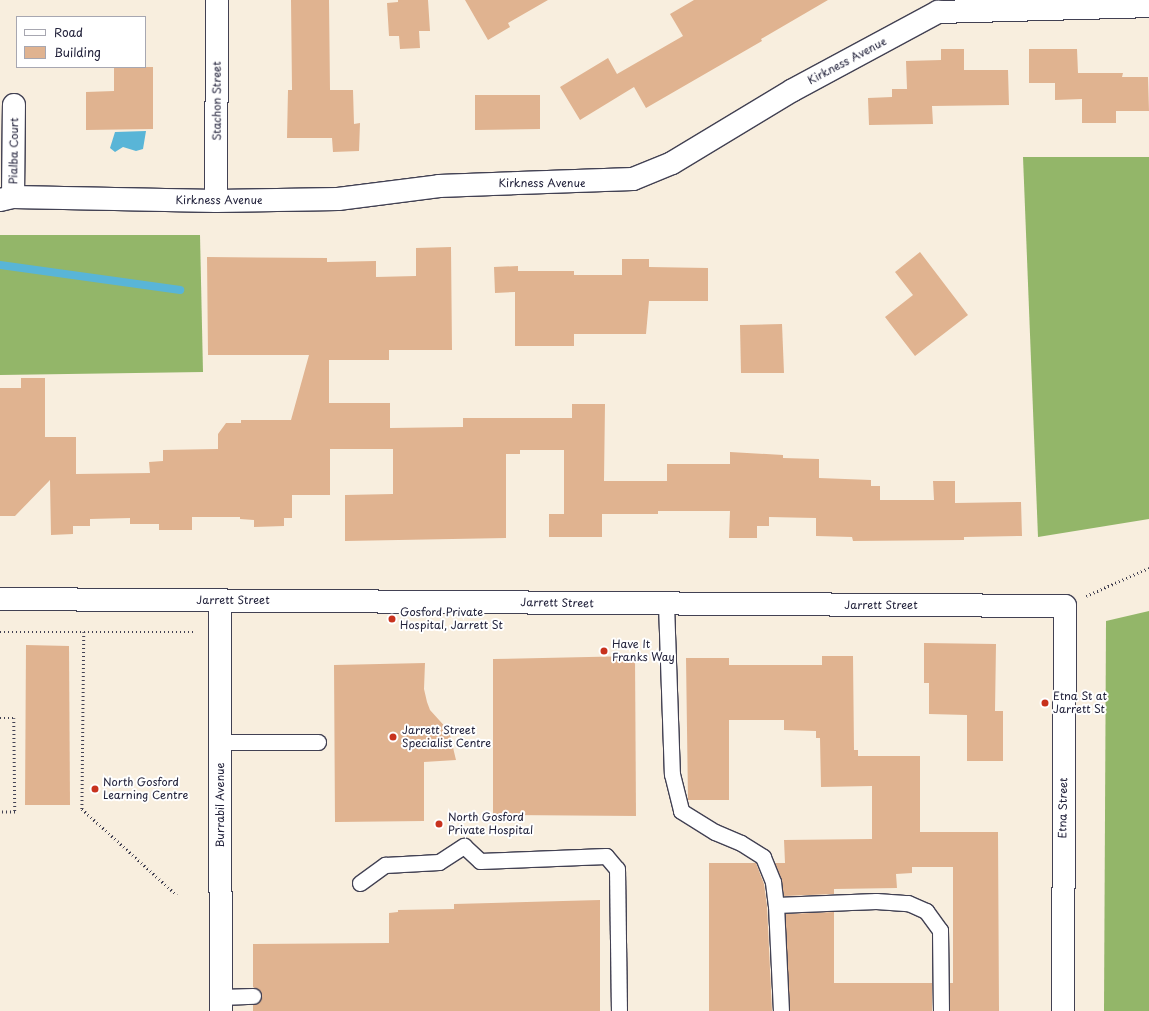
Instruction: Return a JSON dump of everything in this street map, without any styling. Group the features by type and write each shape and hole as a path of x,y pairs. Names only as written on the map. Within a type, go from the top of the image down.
{"street":[{"name":"Stachon Street","path":"216,202 217,0"},
{"name":"Kirkness Avenue","path":"7,198 216,202 338,199 439,186 633,179 672,163 793,90 938,12 1042,5 1149,6"},
{"name":"Pialba Court","path":"7,198 14,105"},
{"name":"Jarrett Street","path":"0,599 1066,606"},
{"name":"Burrabil Avenue","path":"220,600 221,1004"},
{"name":"Etna Street","path":"1063,1011 1066,606"}],"lane":[{"path":"666,604 672,774 681,811 715,832 741,842 763,857 773,882 776,905 781,1011"},
{"path":"220,742 318,742"},
{"path":"360,883 385,865 439,862 464,846 480,861 606,856 617,869 619,1011"},
{"path":"776,905 876,901 908,904 926,911 940,930 941,1011"},
{"path":"221,1004 253,996"}],"path":[{"path":"1066,606 1149,568"},
{"path":"0,632 219,632"},
{"path":"84,632 82,809 177,895"},
{"path":"0,718 14,718 15,812 0,812"}],"green space":[{"path":"1023,157 1149,157 1149,519 1038,537"},
{"path":"0,235 200,235 203,372 0,375"},
{"path":"1149,611 1149,1011 1104,1011 1106,621"}],"water":[{"path":"146,131 143,149 136,151 123,147 115,152 110,148 115,132"}],"building":[{"path":"291,0 329,0 330,90 353,90 354,124 360,123 359,151 333,152 332,138 287,138 288,90 292,90"},
{"path":"398,0 428,0 430,31 419,31 420,48 400,49 399,36 389,36 387,3 398,2"},
{"path":"465,0 548,0 508,23 510,27 488,40"},
{"path":"694,0 828,0 761,39 762,41 646,108 634,87 580,120 560,87 608,58 617,74 683,36 670,14"},
{"path":"941,49 964,49 964,70 1008,70 1009,105 932,106 933,124 869,125 868,98 892,97 892,89 907,89 906,61 941,60"},
{"path":"1029,49 1077,49 1078,73 1123,73 1122,77 1148,77 1149,111 1116,111 1116,123 1082,123 1082,99 1055,100 1055,83 1029,83"},
{"path":"153,67 153,129 86,130 86,92 114,91 114,68"},
{"path":"475,95 540,95 540,129 475,130"},
{"path":"451,247 452,350 389,350 389,360 329,360 329,403 390,403 390,428 463,427 463,418 572,418 572,404 605,404 604,481 667,481 667,464 730,464 730,452 783,455 783,458 819,459 819,478 871,480 871,486 880,486 880,500 934,500 933,481 955,481 955,503 1021,502 1022,536 964,537 964,540 853,541 852,537 816,536 816,518 769,517 769,526 757,526 757,538 729,538 730,511 658,511 658,514 602,514 602,537 549,537 549,514 564,514 564,450 520,450 520,454 506,454 506,538 345,541 345,495 393,494 393,449 330,449 330,495 292,495 292,518 284,518 284,526 254,527 254,520 240,519 240,517 192,517 192,530 159,530 159,524 130,524 130,518 90,519 90,526 73,526 73,534 51,535 50,480 15,516 0,516 0,388 21,388 21,378 45,378 45,437 76,437 76,474 150,473 149,462 163,461 163,450 218,449 218,434 226,423 241,423 241,420 291,420 309,355 208,355 207,257 327,258 327,262 376,261 376,277 416,276 416,248"},
{"path":"920,252 968,315 915,356 885,317 913,295 895,272"},
{"path":"622,259 649,259 649,267 708,268 708,301 649,301 646,334 574,334 574,346 515,346 515,292 495,293 494,267 518,266 518,271 574,271 574,275 622,275"},
{"path":"782,324 784,373 741,373 740,325"},
{"path":"924,643 996,644 995,711 1003,711 1003,761 967,761 967,715 929,714 929,683 924,683"},
{"path":"26,645 69,646 70,805 25,805"},
{"path":"635,656 636,816 493,815 493,659"},
{"path":"822,656 853,656 854,750 858,750 858,756 920,756 920,832 998,832 999,1011 950,1011 950,983 953,983 953,867 912,867 912,873 896,874 897,888 834,889 834,894 784,896 781,879 775,863 785,863 784,840 872,839 872,786 821,787 820,738 816,738 816,731 784,730 784,720 729,720 729,800 688,800 686,658 729,658 729,665 822,665"},
{"name":"Jarrett Street Specialist Centre","path":"425,663 424,689 427,702 430,710 449,731 456,760 424,762 424,821 335,822 334,665"},
{"path":"709,863 756,863 764,884 767,906 772,1011 709,1011"},
{"path":"600,900 600,1011 253,1011 253,1005 258,1003 262,996 260,991 253,987 253,944 389,943 389,913 398,912 398,910 454,909 454,904"},
{"path":"834,912 834,983 932,983 932,1011 790,1011 785,914"}],"waterway":[{"path":"0,265 180,290"}],"place":[{"name":"Gosford Private Hospital, Jarrett St","path":"392,619"},
{"name":"Have It Franks Way","path":"604,651"},
{"name":"Etna St at Jarrett St","path":"1045,703"},
{"name":"Jarrett Street Specialist Centre","path":"393,737"},
{"name":"North Gosford Learning Centre","path":"95,789"},
{"name":"North Gosford Private Hospital","path":"439,824"}]}
